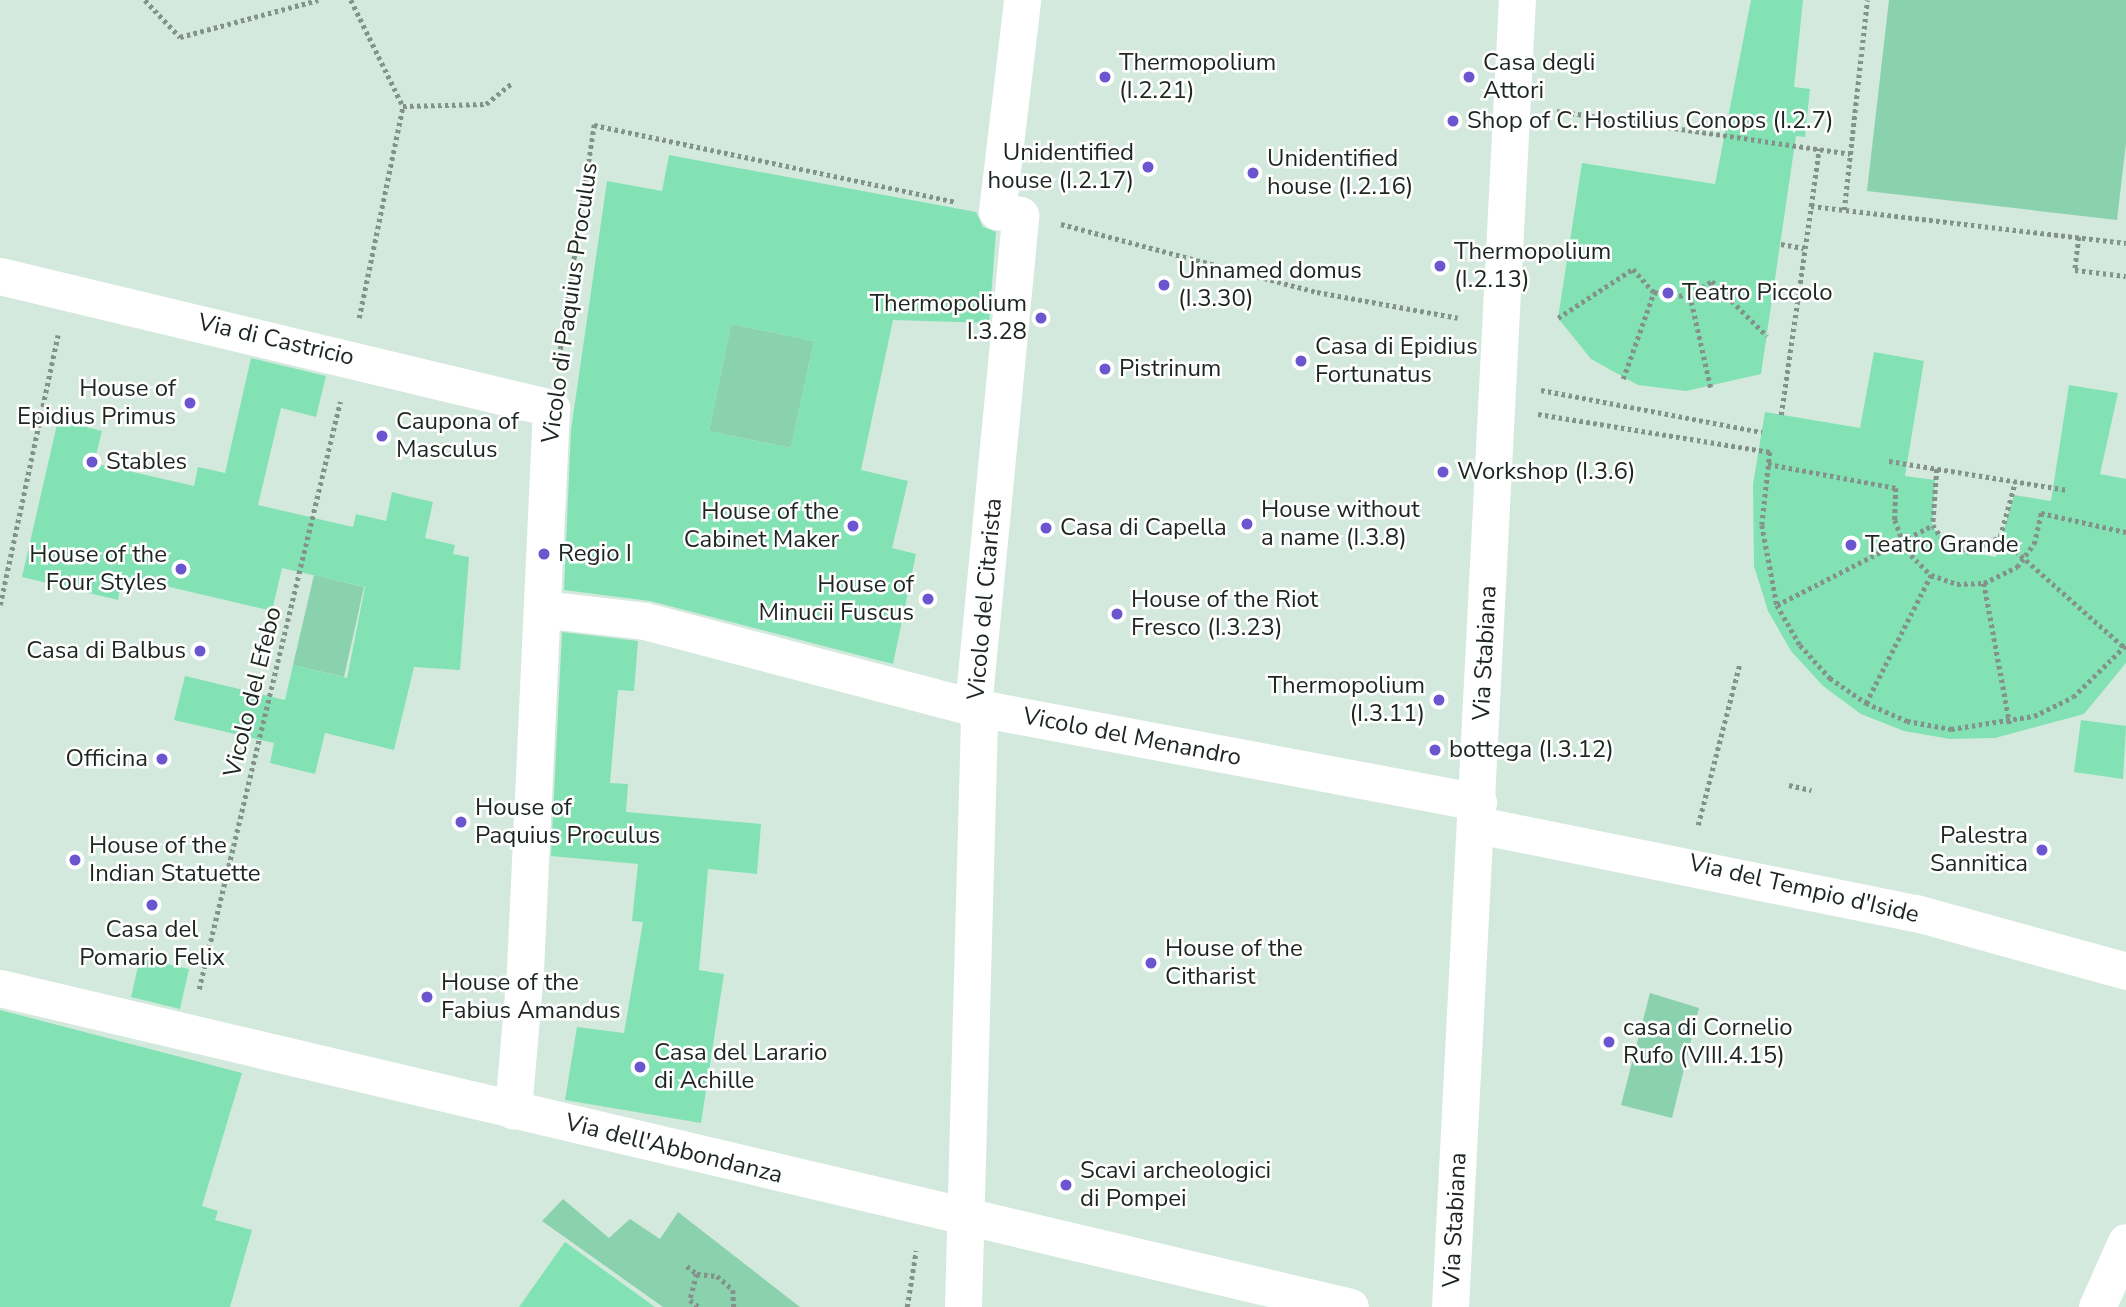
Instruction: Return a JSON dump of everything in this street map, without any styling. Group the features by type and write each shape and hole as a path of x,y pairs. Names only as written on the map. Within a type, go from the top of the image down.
{"street":[{"name":"Vicolo del Citarista","path":"963,1307 979,721 974,707 1009,213 1021,0"},
{"name":"Via Stabiana","path":"1450,1307 1478,813 1500,318 1516,105 1517,0"},
{"name":"Via di Castricio","path":"0,276 551,408"},
{"name":"Vicolo di Paquius Proculus","path":"513,1110 525,970 551,408"},
{"name":"Vicolo del Menandro","path":"542,610 645,621 974,707 1478,813"},
{"name":"Via del Tempio d'Iside","path":"1478,813 1916,913 2126,971"},
{"name":"Via dell'Abbondanza","path":"0,988 964,1218 1350,1307"},
{"path":"2097,1307 2126,1242"}],"path":[{"path":"145,0 180,37 318,0"},
{"path":"351,0 403,106 486,104 512,83"},
{"path":"1844,210 1867,0"},
{"path":"1516,105 1850,154"},
{"name":"Vicolo del Efebo","path":"188,1034 351,358 403,106"},
{"name":"Vicolo di Paquius Proculus","path":"551,408 594,125 1009,213"},
{"path":"1781,415 1819,149"},
{"path":"1811,206 2126,243"},
{"path":"1009,213 1317,292 1477,321 1500,318"},
{"path":"2079,237 2075,270 2126,276"},
{"path":"1781,244 1804,248"},
{"path":"1558,318 1633,269 1654,292 1690,295 1712,281 1767,336"},
{"path":"0,605 67,292"},
{"path":"1623,379 1654,292"},
{"path":"1690,295 1711,388"},
{"path":"1499,383 1762,432"},
{"path":"1536,413 1770,452 1762,525 1777,605 1800,645 1830,678 1866,703 1907,721 1951,729 2010,724 2073,697 2125,646 2000,537"},
{"path":"1889,461 2068,491"},
{"path":"1768,464 1896,488 1901,541 1931,575 1957,584 1984,583 2024,559 2042,513 2126,532"},
{"path":"1937,469 1933,525 1942,540 1969,552 2000,537 2015,482"},
{"path":"1777,605 1933,525"},
{"path":"1866,703 1931,575"},
{"path":"1984,583 2010,724"},
{"path":"1688,863 1740,663"},
{"path":"1789,785 1811,790"},
{"path":"907,1307 923,1208"},
{"path":"687,1266 697,1274 717,1276 733,1290 734,1307"},
{"path":"697,1274 690,1300 699,1307"}],"green space":[{"path":"1889,0 2126,0 2126,143 2117,220 1867,191"},
{"path":"731,324 814,341 791,448 709,431"},
{"path":"314,575 364,587 344,677 293,665"},
{"path":"1650,993 1699,1008 1672,1118 1621,1105"},
{"path":"563,1199 609,1238 630,1219 660,1239 678,1212 800,1307 663,1307 542,1221"}],"building":[{"path":"1751,0 1803,0 1794,87 1810,89 1805,137 1796,136 1761,374 1686,391 1638,385 1591,359 1558,318 1582,163 1715,184"},
{"path":"669,155 976,212 983,227 996,232 989,323 893,320 861,470 908,481 892,548 916,554 893,664 650,601 564,590 571,430 607,181 662,191","holes":["731,324 814,341 791,448 709,431"]},
{"name":"Teatro Grande","path":"1874,352 1924,361 1905,476 1935,480 1932,527 1955,549 1996,557 2014,495 2051,501 2069,385 2118,393 2100,474 2126,479 2126,663 2084,714 1995,738 1950,739 1904,731 1861,714 1823,686 1791,651 1768,611 1754,566 1753,484 1765,412 1860,428"},
{"path":"251,358 326,376 316,417 281,408 258,505 353,527 356,514 386,521 392,492 433,502 425,538 455,545 453,554 469,557 460,670 414,667 394,750 325,733 315,774 270,763 274,743 174,720 185,676 285,700 293,665 347,678 365,587 282,568 272,611 123,576 118,600 22,577 58,420 102,431 94,463 194,486 198,467 225,473"},
{"path":"562,632 638,641 634,691 618,690 610,783 628,784 626,812 761,824 757,874 708,869 699,970 724,974 701,1123 565,1100 577,1027 624,1033 643,922 632,921 638,864 551,856"},
{"path":"2081,720 2126,726 2123,779 2074,772"},
{"path":"140,958 189,969 180,1009 131,997"},
{"path":"0,1010 242,1073 202,1206 218,1211 215,1220 252,1230 230,1307 0,1307"},
{"path":"565,1242 655,1307 519,1307"}],"place":[{"name":"Thermopolium (I.2.21)","path":"1105,77"},
{"name":"Casa degli Attori","path":"1469,77"},
{"name":"Shop of C. Hostilius Conops (I.2.7)","path":"1453,121"},
{"name":"Unidentified house (I.2.17)","path":"1148,167"},
{"name":"Unidentified house (I.2.16)","path":"1253,173"},
{"name":"Thermopolium (I.2.13)","path":"1440,266"},
{"name":"Unnamed domus (I.3.30)","path":"1164,285"},
{"name":"Teatro Piccolo","path":"1668,293"},
{"name":"Thermopolium I.3.28","path":"1041,318"},
{"name":"Casa di Epidius Fortunatus","path":"1301,361"},
{"name":"Pistrinum","path":"1105,369"},
{"name":"House of Epidius Primus","path":"190,403"},
{"name":"Caupona of Masculus","path":"382,436"},
{"name":"Stables","path":"92,462"},
{"name":"Workshop (I.3.6)","path":"1443,472"},
{"name":"House without a name (I.3.8)","path":"1247,524"},
{"name":"House of the Cabinet Maker","path":"853,526"},
{"name":"Casa di Capella","path":"1046,528"},
{"name":"Teatro Grande","path":"1851,545"},
{"name":"Regio I","path":"544,554"},
{"name":"House of the Four Styles","path":"181,569"},
{"name":"House of Minucii Fuscus","path":"928,599"},
{"name":"House of the Riot Fresco (I.3.23)","path":"1117,614"},
{"name":"Casa di Balbus","path":"200,651"},
{"name":"Thermopolium (I.3.11)","path":"1439,700"},
{"name":"bottega (I.3.12)","path":"1435,750"},
{"name":"Officina","path":"162,759"},
{"name":"House of Paquius Proculus","path":"461,822"},
{"name":"Palestra Sannitica","path":"2042,850"},
{"name":"House of the Indian Statuette","path":"75,860"},
{"name":"Casa del Pomario Felix","path":"152,905"},
{"name":"House of the Citharist","path":"1151,963"},
{"name":"House of the Fabius Amandus","path":"427,997"},
{"name":"casa di Cornelio Rufo (VIII.4.15)","path":"1609,1042"},
{"name":"Casa del Larario di Achille","path":"640,1067"},
{"name":"Scavi archeologici di Pompei","path":"1066,1185"}]}
